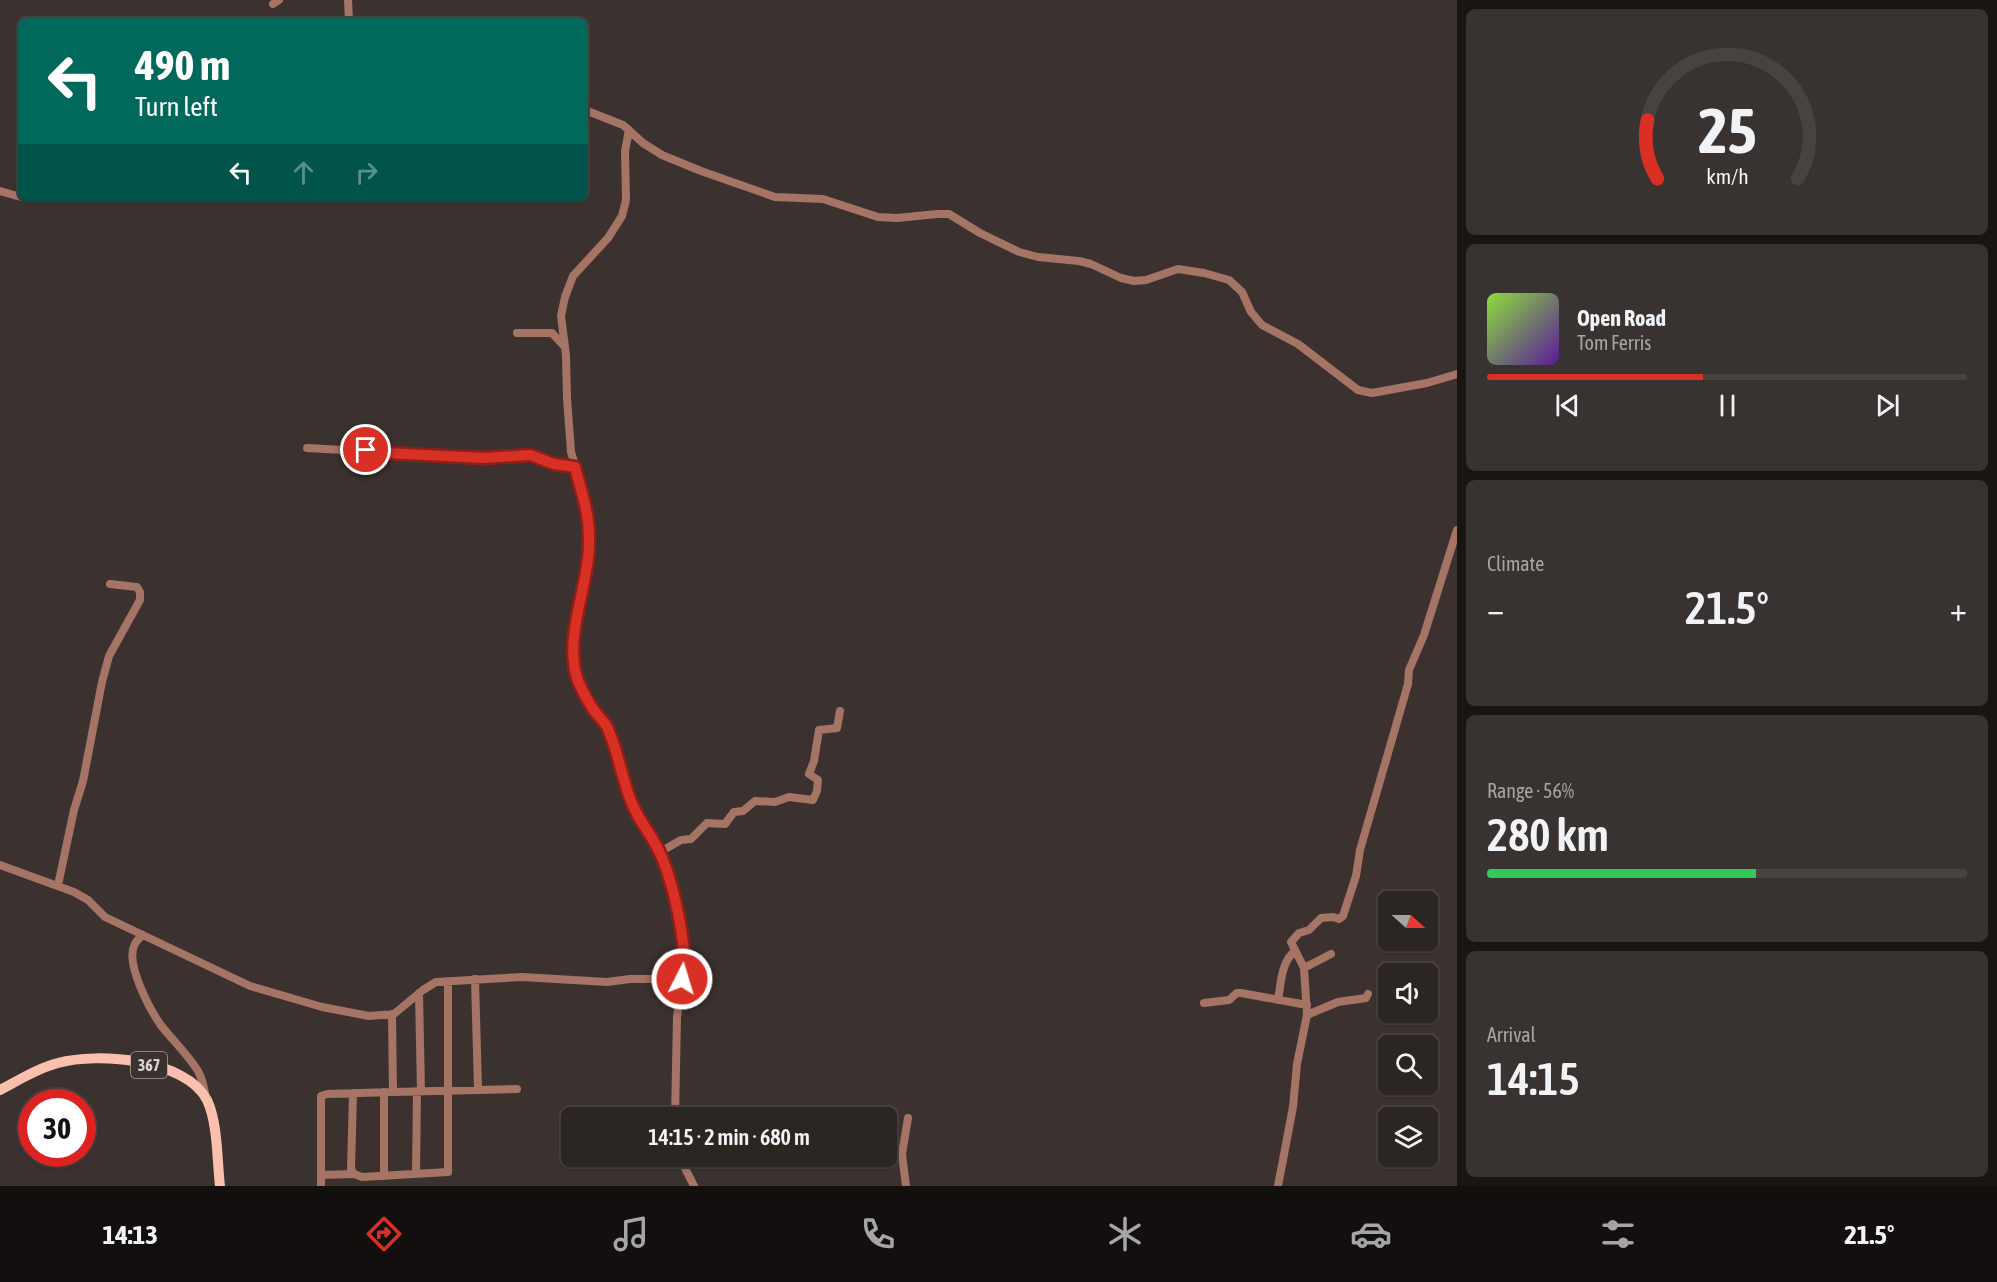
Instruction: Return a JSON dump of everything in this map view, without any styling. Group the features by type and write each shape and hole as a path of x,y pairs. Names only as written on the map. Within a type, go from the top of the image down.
{"main road":[{"name":"367","path":"0,1090 46,1066 90,1057 136,1061 153,1066 182,1077 206,1098"},
{"path":"206,1098 215,1133 220,1186"}],"street":[{"path":"348,0 349,18"},
{"path":"588,112 610,119 629,130 643,143 662,155 776,197 822,199 878,217 897,218 949,214 980,233 1019,252 1038,257 1091,264 1121,278 1146,280 1178,270 1204,273 1229,280 1242,292 1251,312 1262,325 1298,344 1345,382 1363,392 1372,393 1427,383 1457,374"},
{"path":"629,130 625,151 624,210 608,238 569,281 561,316 565,348 568,429 575,467 586,501 590,537 574,634 573,662 578,682 606,726 634,809 660,852 684,944 684,967 677,1017 675,1107"},
{"path":"0,191 18,196"},
{"path":"518,333 552,333 565,348"},
{"path":"307,448 484,458 530,455 554,464 575,467"},
{"path":"1278,1186 1293,1107 1296,1064 1307,1015 1304,968 1291,942 1299,933 1309,930 1321,918 1339,919 1343,916 1408,684 1409,670 1424,634 1457,530"},
{"path":"58,885 109,656 138,605 140,596 139,589 135,586 110,584"},
{"path":"660,852 681,840 691,839 707,823 725,824 734,812 743,811 755,801 775,802 789,796 813,800 819,780 809,774 814,761 819,730 837,729 840,711"},
{"path":"0,865 58,885 88,900 105,917 250,986 278,995 369,1016 392,1014 436,982 522,977 607,982 682,979"},
{"path":"142,935 133,951 138,983 160,1024 199,1073 206,1098"},
{"path":"1278,1000 1287,958 1295,951"},
{"path":"1304,968 1331,954"},
{"path":"476,979 478,1089"},
{"path":"321,1175 354,1174 362,1177 445,1173 449,1170 448,981"},
{"path":"417,1174 419,993"},
{"path":"1204,1004 1229,1000 1238,993 1307,1005"},
{"path":"1307,1015 1338,1002 1366,998 1368,994"},
{"path":"384,1176 392,1014"},
{"path":"321,1186 321,1096 449,1089 517,1089"},
{"path":"353,1093 351,1169 354,1174"},
{"path":"906,1186 902,1154 908,1119"},
{"path":"685,1167 694,1186"}],"route":[{"path":"366,450 484,458 530,455 554,464 575,467 586,501 590,537 574,634 573,662 578,682 593,710 606,726 634,809 660,852 666,869 684,944 682,979"}]}
